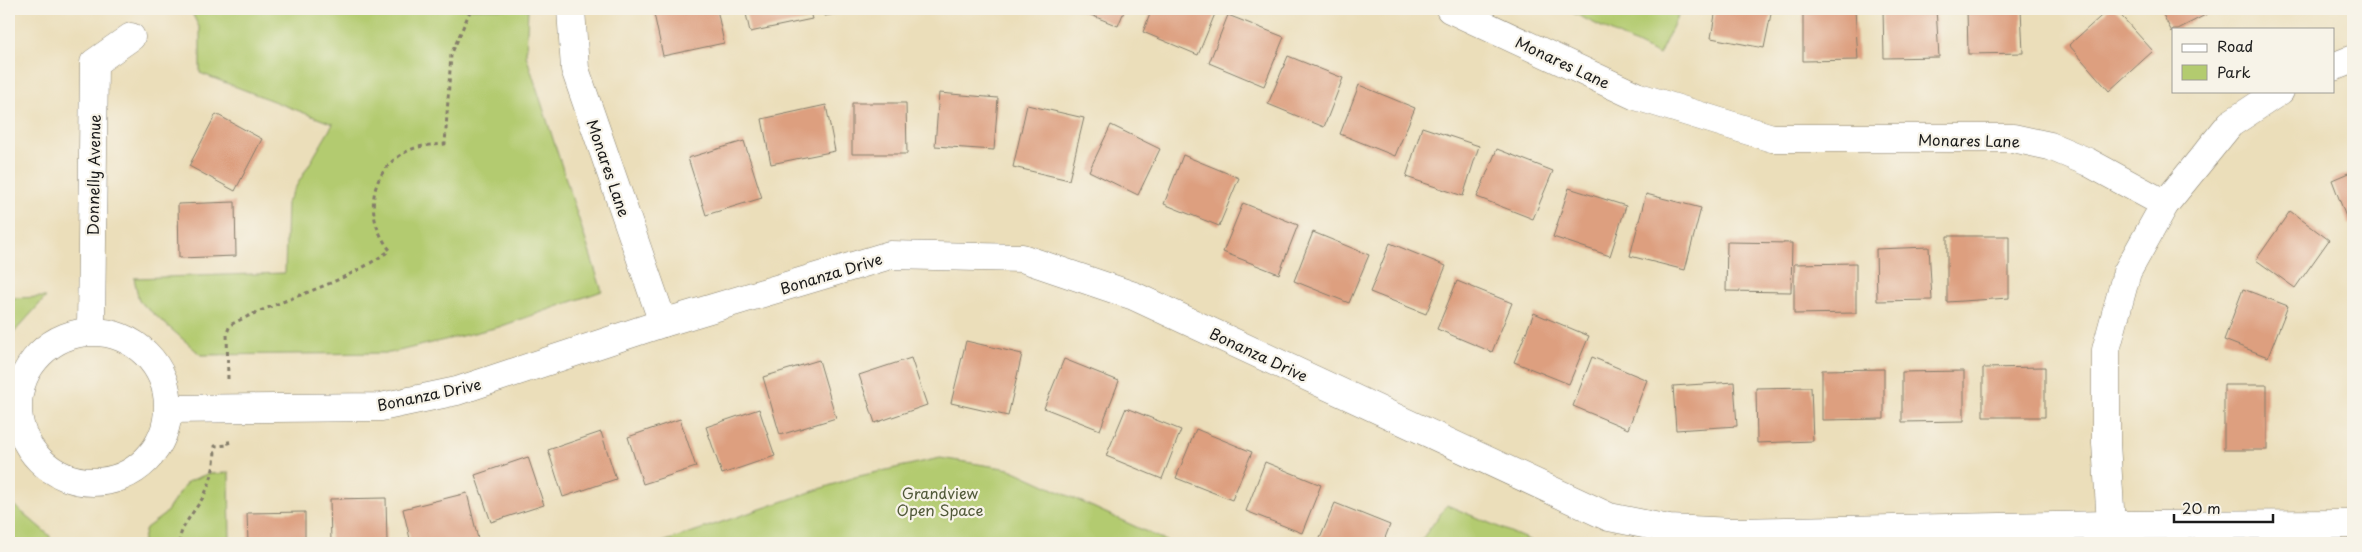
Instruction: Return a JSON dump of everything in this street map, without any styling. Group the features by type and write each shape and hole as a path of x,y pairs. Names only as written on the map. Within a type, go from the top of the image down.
{"street":[{"name":"Monares Lane","path":"571,9 575,69 664,323"},
{"name":"Monares Lane","path":"1450,9 1636,96 1772,138 2013,138 2050,146 2088,162 2165,204"},
{"name":"Donnelly Avenue","path":"91,331 94,63 131,37"},
{"path":"2334,67 2353,59"},
{"path":"2111,525 2106,443 2106,350 2127,272 2165,204 2230,124 2278,92"},
{"name":"Bonanza Drive","path":"169,409 381,407 457,391 664,323 890,255 1022,258 1134,296 1609,517 1669,529 1732,532 2111,525 2353,524"},
{"path":"91,331 121,336 146,353 163,379 169,409 164,433 153,454 128,474 113,480 88,483 62,476 39,460 23,437 13,410 20,386 30,364 46,347 67,336 91,331"}],"path":[{"path":"179,543 188,520 204,497 212,477 215,462 215,446 229,446 227,333 230,326 376,261 390,250 380,238 374,218 373,198 378,179 390,163 404,152 422,146 445,144 451,55 471,9"}],"green space":[{"path":"190,9 528,9 526,55 602,291 499,327 390,353 201,355 139,301 134,278 285,273 287,202 333,124 200,73 200,29"},
{"path":"1565,9 1681,9 1659,55"},
{"path":"46,297 9,338 9,298"},
{"name":"Grandview Open Space","path":"940,458 1010,469 1171,543 660,543 855,477"},
{"path":"229,473 230,543 142,543 146,528 165,514 187,482 207,474"},
{"path":"9,501 50,536 50,543 9,543"},
{"path":"1447,505 1536,543 1419,543"}],"building":[{"path":"653,9 717,9 724,43 663,56"},
{"path":"745,9 809,9 812,19 750,32"},
{"path":"823,9 856,9 856,10 825,16"},
{"path":"1076,9 1125,9 1118,26"},
{"path":"1152,9 1217,9 1198,55 1143,32"},
{"path":"1716,9 1772,9 1764,48 1711,38"},
{"path":"1803,9 1855,9 1858,60 1803,61"},
{"path":"1883,9 1936,9 1939,57 1884,58"},
{"path":"1967,9 2021,9 2023,53 1968,54"},
{"path":"2109,9 2115,9 2153,51 2109,91 2069,45"},
{"path":"2160,9 2217,9 2180,28 2172,28 2172,32"},
{"path":"1228,15 1284,37 1264,86 1209,63"},
{"path":"1288,56 1343,78 1324,127 1268,104"},
{"path":"1359,85 1415,108 1395,156 1340,134"},
{"path":"939,93 998,98 994,150 935,146"},
{"path":"852,103 906,103 907,154 852,154"},
{"path":"826,105 835,151 771,164 762,119"},
{"path":"1027,105 1084,118 1069,180 1013,167"},
{"path":"216,114 262,139 235,191 189,166"},
{"path":"1111,125 1160,149 1138,195 1089,171"},
{"path":"1422,127 1479,146 1463,196 1406,177"},
{"path":"744,141 762,198 706,215 688,158"},
{"path":"1497,149 1553,171 1533,219 1477,197"},
{"path":"1183,155 1239,178 1219,226 1164,204"},
{"path":"2353,171 2353,223 2349,225 2332,180"},
{"path":"1569,188 1626,206 1610,256 1553,237"},
{"path":"1646,194 1701,208 1685,270 1630,256"},
{"path":"235,202 236,256 179,258 178,204"},
{"path":"1243,203 1298,225 1279,274 1223,252"},
{"path":"2290,211 2329,240 2295,288 2256,260"},
{"path":"1313,232 1369,255 1349,303 1294,281"},
{"path":"1947,236 2009,236 2009,298 1947,302"},
{"path":"1727,242 1792,243 1791,292 1726,291"},
{"path":"1390,243 1446,266 1426,314 1370,292"},
{"path":"1929,247 1932,300 1877,301 1876,249"},
{"path":"1856,263 1856,313 1794,314 1794,264"},
{"path":"1457,281 1512,303 1492,352 1437,329"},
{"path":"2243,289 2288,306 2268,357 2224,340"},
{"path":"1534,313 1589,336 1569,384 1514,362"},
{"path":"966,341 1022,354 1008,416 951,403"},
{"path":"1592,357 1647,380 1628,429 1573,406"},
{"path":"911,358 927,405 875,423 859,375"},
{"path":"1064,359 1119,381 1100,430 1044,408"},
{"path":"819,360 836,418 780,435 763,377"},
{"path":"2045,367 2045,417 1983,417 1983,368"},
{"path":"1884,369 1884,419 1822,420 1822,370"},
{"path":"1964,371 1964,421 1902,422 1902,372"},
{"path":"1734,382 1737,426 1676,430 1673,386"},
{"path":"2224,385 2267,385 2267,450 2224,450"},
{"path":"1811,387 1813,441 1757,443 1756,388"},
{"path":"1126,408 1181,430 1162,479 1106,456"},
{"path":"759,409 775,456 722,474 706,427"},
{"path":"680,419 696,467 643,484 628,437"},
{"path":"1196,429 1252,452 1232,500 1176,478"},
{"path":"601,432 616,479 563,497 548,450"},
{"path":"528,457 544,505 491,522 475,475"},
{"path":"1265,462 1321,485 1302,533 1246,511"},
{"path":"467,493 479,543 411,543 403,509"},
{"path":"386,498 387,543 331,543 330,499"},
{"path":"1335,503 1390,525 1383,543 1318,543"},
{"path":"305,512 305,543 248,543 247,513"}]}
